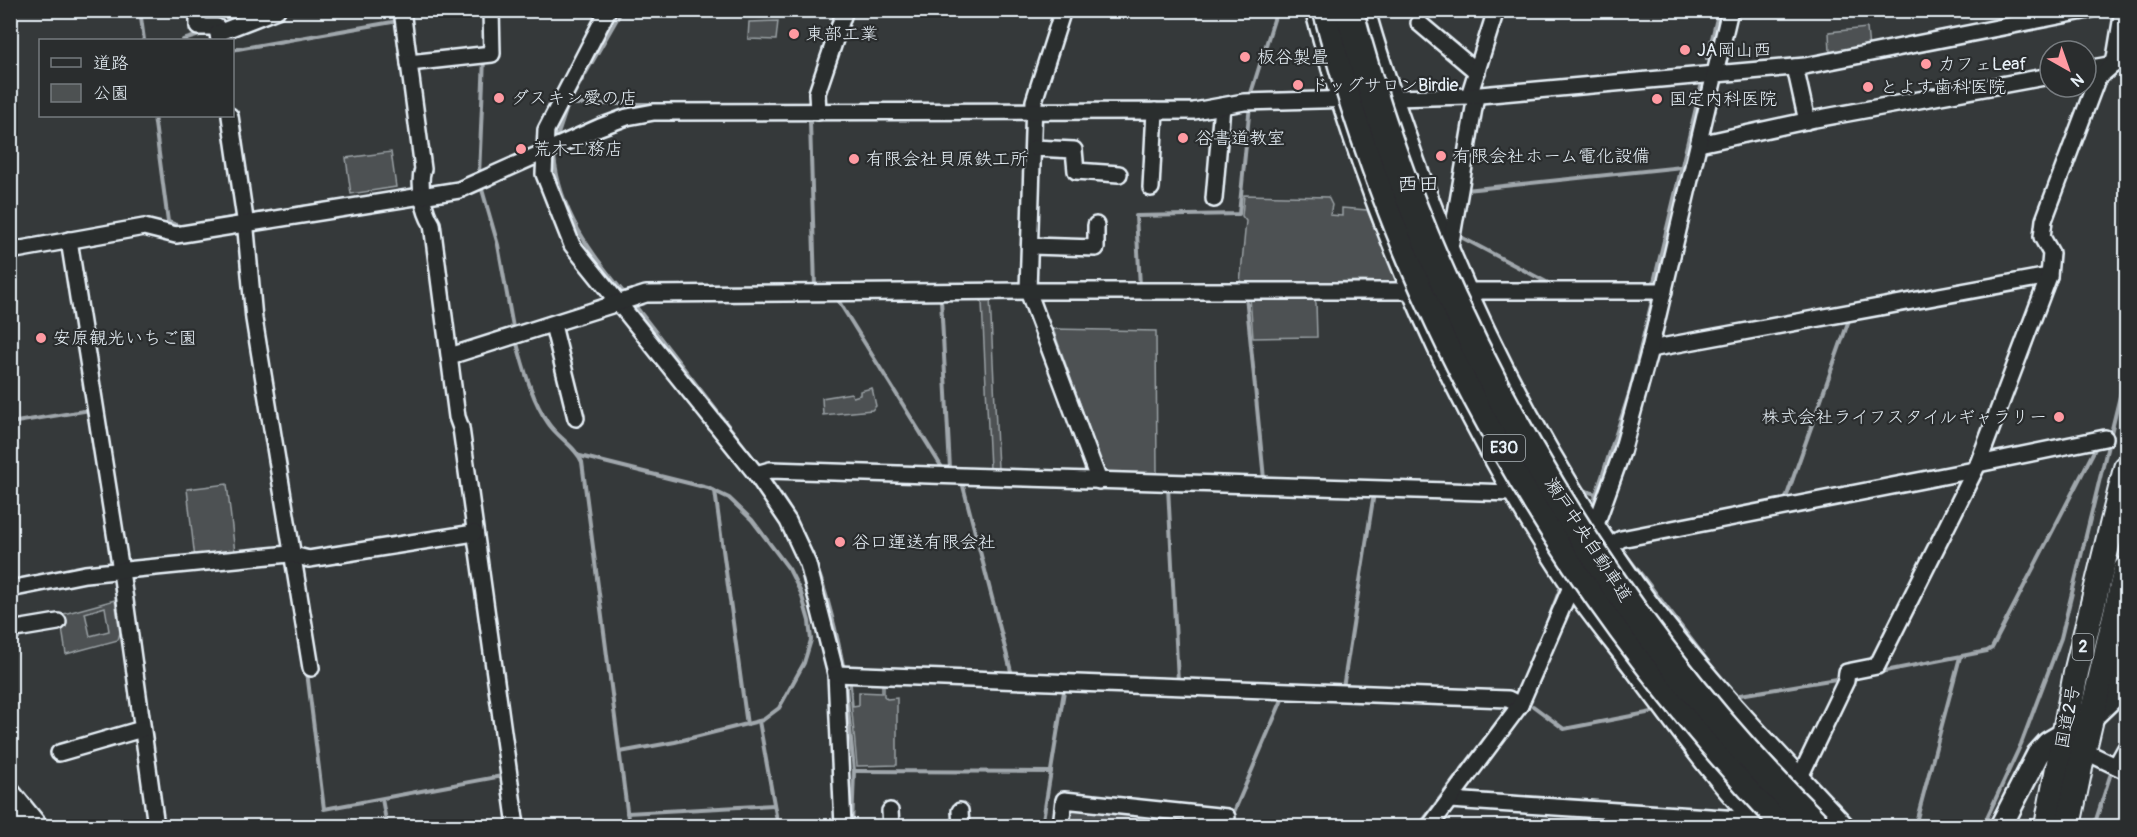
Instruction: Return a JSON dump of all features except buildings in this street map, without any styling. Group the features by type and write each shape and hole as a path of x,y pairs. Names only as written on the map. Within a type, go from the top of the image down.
{"highway":[{"name":"瀬戸中央自動車道","path":"1326,10 1356,116 1386,198 1419,278 1488,420 1567,553 1606,610 1694,724 1783,824"},
{"name":"瀬戸中央自動車道","path":"1349,10 1378,110 1407,191 1439,270 1503,401 1584,537 1636,613 1710,710 1817,826"},
{"name":"国道2号","path":"2047,826 2064,734 2127,468"},
{"name":"国道2号","path":"2068,826 2127,569"},
{"path":"1710,710 1762,763 1831,826"}],"main road":[{"path":"2001,826 2038,754 2048,743 2091,718 2114,696 2127,655"}],"street":[{"path":"198,10 198,27 217,27 218,37 277,10"},
{"path":"402,10 424,197 428,218 432,225 450,356 470,533 516,826"},
{"path":"409,63 492,54 491,10"},
{"path":"608,10 546,130 544,174 572,244 626,300 762,473 808,564 842,674 843,826"},
{"path":"818,107 817,93 845,10"},
{"path":"1063,10 1035,106 1031,289 1099,481"},
{"path":"1312,10 1337,99 1408,291 1464,406 1509,488 1567,581 1706,767 1754,823"},
{"path":"1367,10 1431,206 1469,293 1506,368 1573,490 1658,611 1728,699 1847,826"},
{"path":"1450,248 1477,72 1496,10"},
{"path":"1430,826 1515,703 1567,581 1600,530 1650,348 1730,10"},
{"path":"10,251 70,245 144,227 176,235 244,218 424,197 459,190 544,154 600,127 627,117 654,112 818,107 1035,106 1194,111 1244,102 1473,96 1795,67 2089,10"},
{"path":"2120,63 2123,10"},
{"path":"1419,23 1477,72"},
{"path":"1783,824 1804,780 1847,672 1877,666 1980,465 2049,269 2051,253 2042,237 2044,220 2097,79 2120,63"},
{"path":"2098,67 2120,63"},
{"path":"1795,67 1807,121"},
{"path":"1699,144 1807,121 2038,78"},
{"path":"1214,199 1222,106"},
{"path":"1151,188 1155,111"},
{"path":"230,117 244,218 254,319 311,668"},
{"path":"1034,148 1074,150 1076,171 1119,174"},
{"path":"1031,246 1096,248 1096,225"},
{"path":"70,245 156,826"},
{"path":"1650,348 1850,312 2049,269"},
{"path":"450,356 646,294 1031,289 1469,293 1664,291"},
{"path":"553,325 576,418"},
{"path":"1600,530 1621,539 2105,438"},
{"path":"762,473 1375,489 1509,488"},
{"path":"10,589 85,574 292,555 309,559 470,533"},
{"path":"10,630 58,621"},
{"path":"842,674 1515,703"},
{"path":"59,753 142,729"},
{"path":"2064,734 2083,753 2121,769 2127,748"},
{"path":"10,789 40,826"},
{"path":"1061,826 1064,800 1227,817"},
{"path":"1450,800 1754,823 1836,826"},
{"path":"10,809 24,826"},
{"path":"960,811 961,826"}],"green space":[{"path":"778,21 776,40 748,39 749,22"},
{"path":"1867,28 1869,49 1830,52 1829,32"},
{"path":"391,152 396,187 351,194 346,158"},
{"path":"1244,195 1328,197 1332,205 1330,215 1342,216 1342,208 1367,210 1398,283 1363,281 1240,284 1246,221 1242,216"},
{"path":"1311,296 1316,303 1317,337 1253,338 1250,297"},
{"path":"977,297 990,297 998,469 990,468 982,302"},
{"path":"1053,329 1156,331 1157,474 1105,473"},
{"path":"872,388 876,406 872,410 823,415 822,398 851,393 853,397 860,395 860,391"},
{"path":"227,484 235,553 195,559 187,489"},
{"path":"115,600 120,633 118,640 66,654 60,615","holes":["105,607 109,631 90,636 85,613"]},
{"path":"849,679 884,681 884,696 887,699 897,698 897,765 857,766","holes":["851,682 882,683 882,693 859,692 859,705 853,706"]},
{"path":"1077,807 1138,814 1139,826 1067,826 1070,812"}],"waterway":[{"path":"140,10 144,39"},
{"path":"556,140 568,104 622,10"},
{"path":"1251,93 1277,10"},
{"path":"1707,59 1719,10"},
{"path":"234,50 398,21"},
{"path":"484,31 484,51"},
{"path":"186,39 203,34"},
{"path":"479,175 484,58"},
{"path":"1653,286 1701,87"},
{"path":"1038,104 1193,103"},
{"path":"568,104 814,104"},
{"path":"822,104 1030,104"},
{"path":"1140,286 1136,216 1239,214 1250,105"},
{"path":"154,117 168,222 182,227 241,216"},
{"path":"810,122 815,287"},
{"path":"554,156 557,176 569,213 588,246 624,293"},
{"path":"1466,190 1682,167"},
{"path":"481,186 498,245 514,333"},
{"path":"248,215 363,198"},
{"path":"1459,236 1552,285"},
{"path":"623,292 633,291"},
{"path":"1246,295 1264,479"},
{"path":"836,297 943,469"},
{"path":"1591,510 1630,391 1653,297"},
{"path":"941,299 950,469"},
{"path":"633,303 761,468"},
{"path":"1785,501 1850,317"},
{"path":"516,340 529,383 542,413 582,462 629,826"},
{"path":"1983,826 2021,744 2061,638 2121,392 2126,390"},
{"path":"10,423 90,410"},
{"path":"1880,672 1987,651 1992,648 2097,445"},
{"path":"580,456 708,488 729,498 752,520 789,569 801,593 809,621 811,640 804,663 779,708 763,720 675,742 620,752"},
{"path":"767,476 796,521 817,568 844,670"},
{"path":"961,478 1012,675"},
{"path":"1168,487 1178,681"},
{"path":"1579,489 1596,494"},
{"path":"715,491 747,725"},
{"path":"1343,688 1374,493"},
{"path":"1624,552 1716,672"},
{"path":"1540,641 1562,584"},
{"path":"1915,826 1960,657"},
{"path":"307,672 324,809 502,776"},
{"path":"845,678 854,771 852,826"},
{"path":"1734,696 1842,678"},
{"path":"1042,826 1065,685"},
{"path":"1228,826 1284,695"},
{"path":"1419,826 1510,705"},
{"path":"1533,706 1564,729 1652,712"},
{"path":"759,721 778,826"},
{"path":"2121,744 2126,734"},
{"path":"854,771 1051,772"},
{"path":"2094,826 2110,776"},
{"path":"1466,793 1533,798"},
{"path":"382,799 387,826"},
{"path":"627,813 774,805"}],"place":[{"name":"東部工業","path":"794,34"},
{"name":"JA岡山西","path":"1685,50"},
{"name":"板谷製畳","path":"1245,57"},
{"name":"カフェLeaf","path":"1926,64"},
{"name":"ドッグサロンBirdie","path":"1298,85"},
{"name":"とよす歯科医院","path":"1868,87"},
{"name":"ダスキン愛の店","path":"499,98"},
{"name":"国定内科医院","path":"1657,99"},
{"name":"谷書道教室","path":"1183,138"},
{"name":"荒木工務店","path":"521,149"},
{"name":"有限会社ホーム電化設備","path":"1441,156"},
{"name":"有限会社貝原鉄工所","path":"854,159"},
{"name":"安原観光いちご園","path":"41,338"},
{"name":"株式会社ライフスタイルギャラリー","path":"2059,417"},
{"name":"谷口運送有限会社","path":"840,542"}],"district":[{"name":"西田","path":"1418,184"}]}
